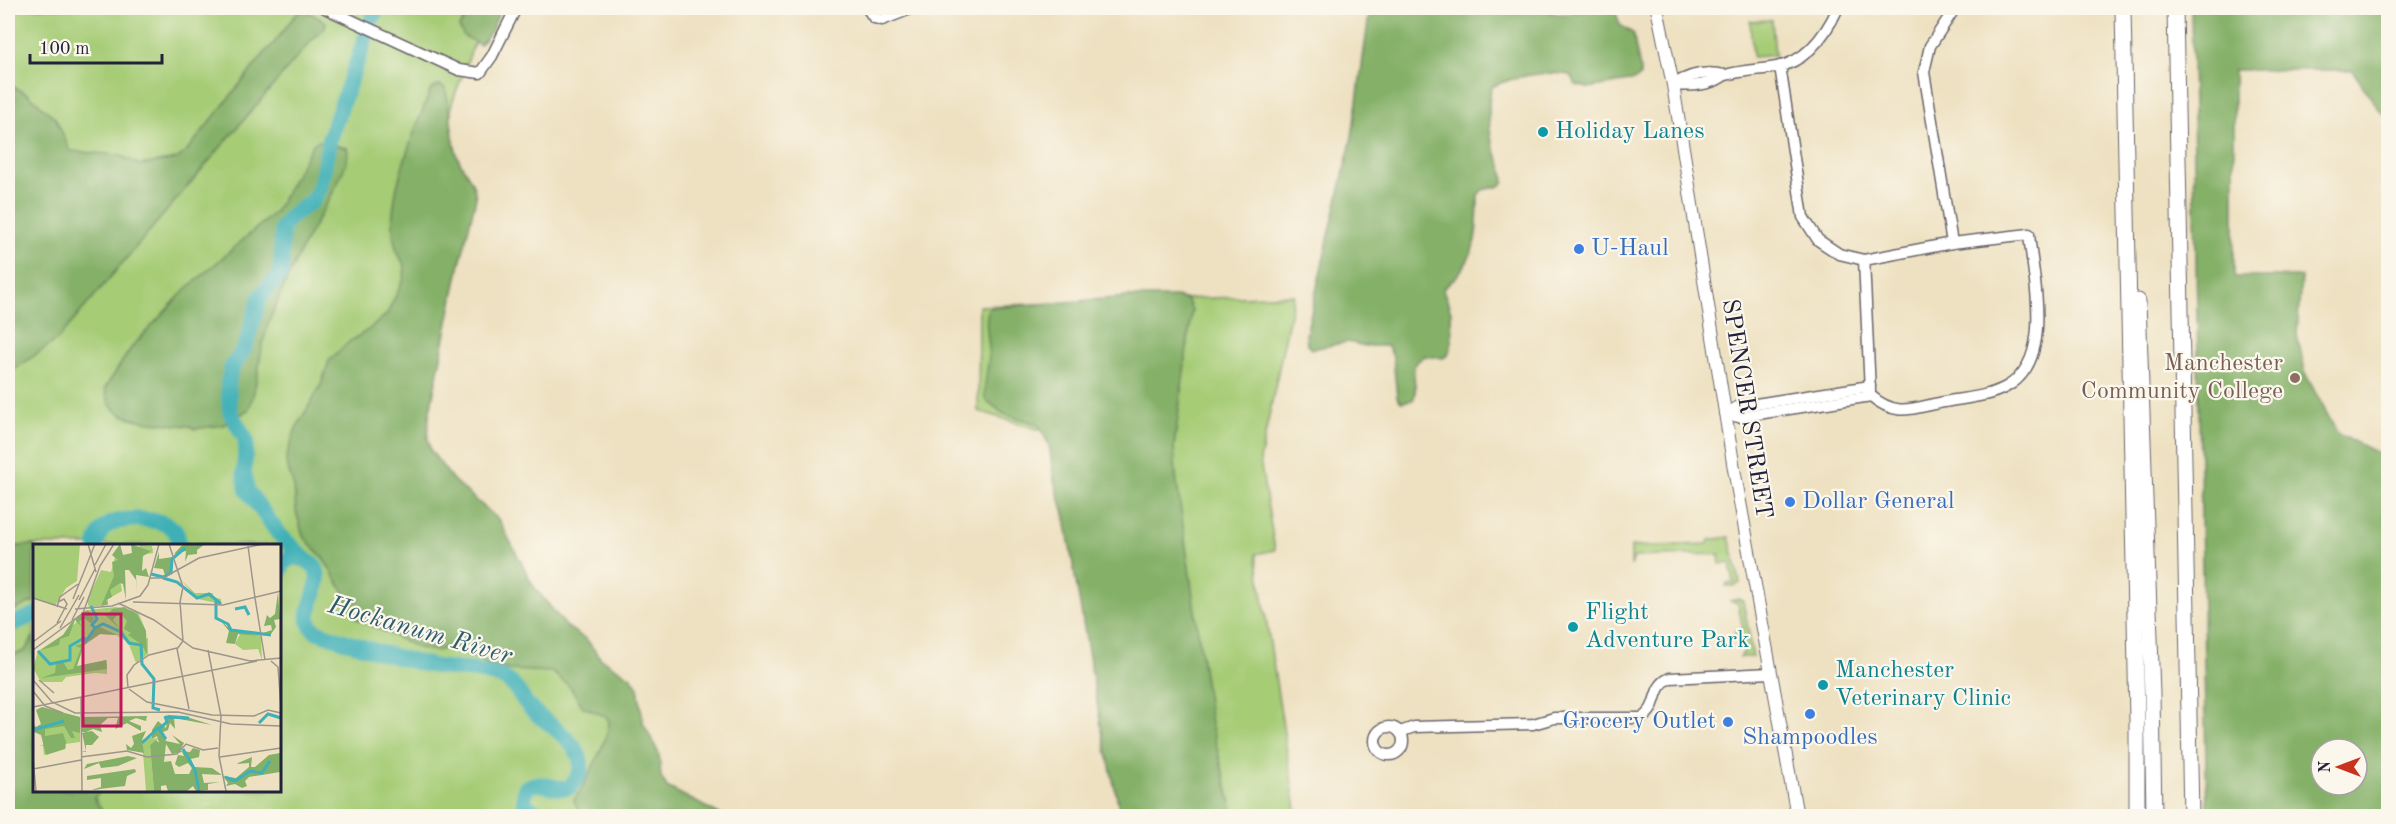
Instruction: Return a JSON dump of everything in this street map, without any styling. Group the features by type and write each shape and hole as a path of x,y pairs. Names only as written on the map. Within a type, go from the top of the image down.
{"highway":[{"path":"2123,8 2137,708 2137,816"},
{"path":"2175,8 2191,816"},
{"path":"2124,76 2134,170 2154,741 2154,816"}],"main road":[{"name":"SPENCER STREET","path":"1657,8 1673,84 1725,414 1797,816"}],"street":[{"path":"325,8 459,70 480,73 492,56 516,8"},
{"path":"867,8 874,18 882,20 913,8"},
{"path":"1673,84 1685,86 1715,81 1724,75 1780,66 1799,58 1816,46 1838,8"},
{"path":"1952,243 1924,72 1930,46 1955,8"},
{"path":"1780,66 1803,217 1818,240 1839,254 1864,260 1952,243 2029,234 2039,332 2032,357 2022,375 2007,387 1988,394 1900,410 1885,408 1870,391 1864,260"},
{"path":"1725,414 1739,417 1870,391"},
{"path":"1400,732 1414,727 1533,724 1554,718 1641,718 1647,715 1653,707 1656,690 1661,682 1670,678 1771,673"}],"green space":[{"path":"8,8 490,8 485,14 452,103 422,442 685,816 53,816 8,777"},
{"path":"471,8 501,8 491,31 480,45 464,36 459,27"},
{"path":"1370,8 1545,8 1558,14 1607,10 1616,13 1620,25 1634,34 1640,71 1640,76 1635,80 1588,88 1576,85 1570,75 1551,73 1520,77 1492,87 1489,107 1490,132 1504,182 1500,186 1482,190 1478,195 1476,236 1469,258 1455,278 1443,289 1451,312 1452,343 1448,355 1443,358 1424,356 1415,364 1415,396 1413,400 1401,402 1397,397 1393,357 1388,346 1365,346 1348,342 1312,349 1307,345 1306,334 1352,137"},
{"name":"Manchester Community College","path":"2191,8 2388,8 2388,117 2380,111 2352,70 2234,70 2234,277 2301,277 2297,335 2306,375 2338,434 2388,458 2388,816 2207,816"},
{"path":"303,9 326,22 325,28 310,42 58,339 11,372 8,369 8,84 28,94 56,119 70,151 119,155 140,165 176,159 186,152 293,18"},
{"path":"1772,20 1775,55 1753,57 1750,21"},
{"path":"440,85 445,88 457,155 471,180 476,198 459,268 429,416 428,440 431,451 453,480 499,520 534,587 567,627 587,640 601,659 631,677 638,687 643,722 659,754 661,777 667,787 723,816 590,816 578,810 574,800 601,749 609,721 605,716 583,707 570,687 552,672 509,670 486,664 454,646 436,651 418,648 356,618 344,592 323,558 303,536 286,458 296,428 321,385 329,361 347,343 368,330 387,314 404,278 405,265 396,247 393,226 394,202 399,178 415,129 431,89"},
{"path":"318,141 347,148 347,156 339,181 303,246 275,307 263,343 255,387 248,410 223,425 194,429 190,426 136,419 117,412 107,398 105,388 131,348 184,291 275,212 313,144"},
{"path":"1294,295 1260,460 1275,550 1256,554 1297,816 1234,816 1226,783 1057,435 978,411 979,306"},
{"path":"1129,297 1176,297 1187,300 1192,310 1174,447 1176,476 1211,724 1234,816 1121,816 1102,731 1064,513 1054,480 1049,445 1038,424 1004,414 985,399 989,356 987,314 989,308"},
{"path":"1729,537 1740,583 1734,586 1726,586 1727,583 1734,582 1730,563 1720,564 1719,554 1634,557 1631,566 1631,547 1708,544 1709,540"},
{"path":"33,545 33,601 8,613 8,559 16,546"},
{"path":"1738,599 1743,601 1753,657 1740,657 1745,650 1740,636 1734,639 1735,631 1743,630 1738,603 1729,601"},
{"path":"33,638 33,791 101,791 94,798 106,816 15,816 8,809 8,656 25,651"}],"waterway":[{"path":"373,17 377,8"},
{"path":"305,559 278,533 247,490 244,473 246,440 230,412 228,383 231,369 245,347 260,297 281,273 282,228 291,216 313,200 320,187 330,137 365,39"},
{"name":"Hockanum River","path":"96,544 101,532 110,524 138,519 166,524 177,534 179,544"},
{"name":"Hockanum River","path":"280,572 283,564 291,557 304,559 315,566 318,575 317,584 309,619 311,626 318,632 419,663 493,674 507,680 528,706 562,734 578,754 581,764 579,775 570,787 558,788 535,784 525,789 524,800 528,808 549,816"},
{"name":"Hockanum River","path":"8,626 33,615"}],"place":[{"name":"Holiday Lanes","path":"1543,132"},
{"name":"U-Haul","path":"1579,249"},
{"name":"Manchester Community College","path":"2295,378"},
{"name":"Dollar General","path":"1790,502"},
{"name":"Flight Adventure Park","path":"1573,627"},
{"name":"Manchester Veterinary Clinic","path":"1823,685"},
{"name":"Shampoodles","path":"1810,714"},
{"name":"Grocery Outlet","path":"1728,722"}]}
